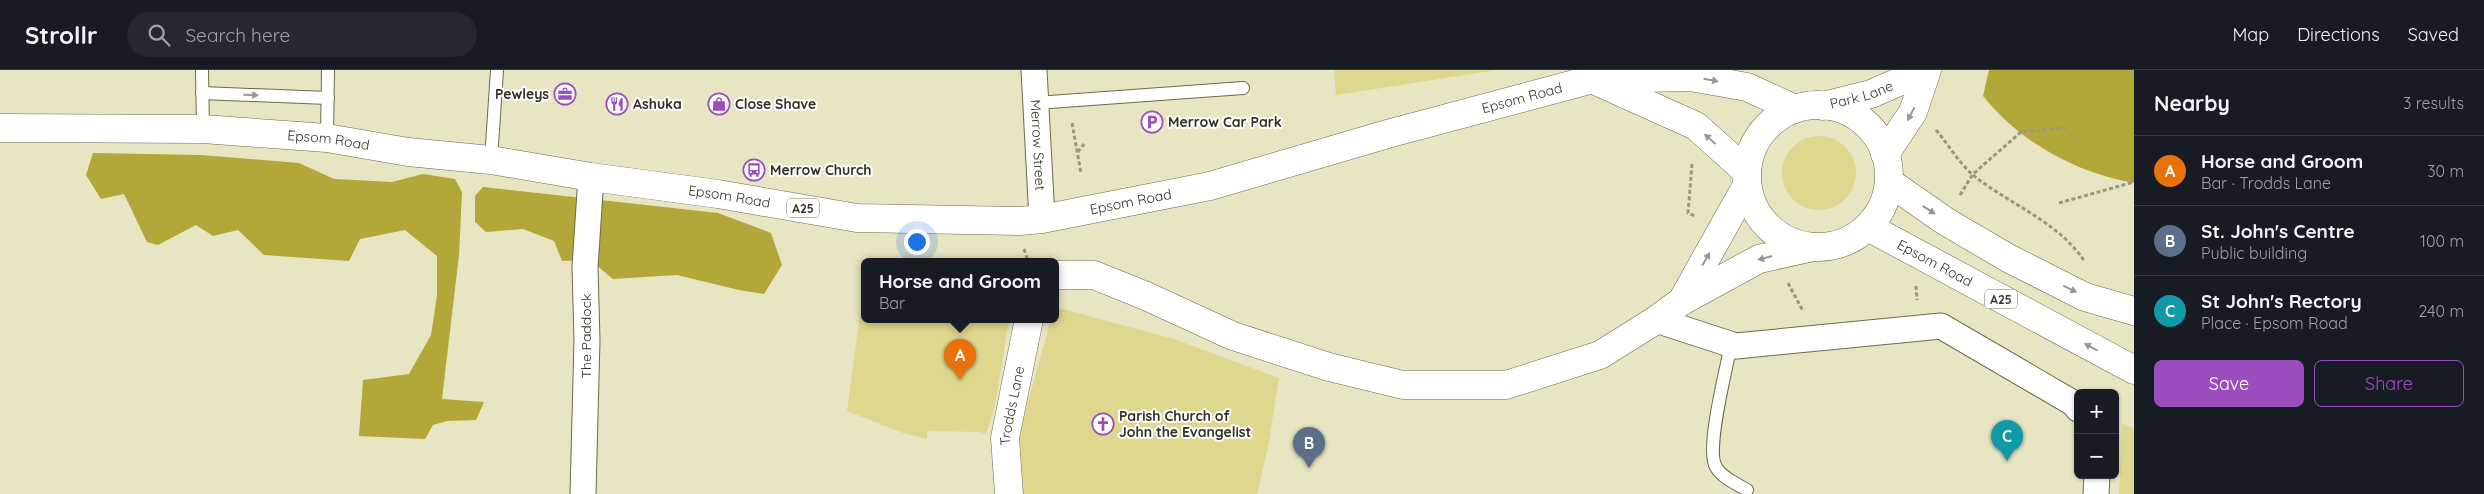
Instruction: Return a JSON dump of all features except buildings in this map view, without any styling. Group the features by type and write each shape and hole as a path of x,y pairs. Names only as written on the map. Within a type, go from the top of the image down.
{"main road":[{"name":"Park Lane","path":"1823,106 1870,94 1926,70"},
{"name":"Park Lane","path":"1885,154 1913,112 1926,70"},
{"name":"Epsom Road","path":"0,128 203,129 327,138 408,152 491,160 591,177 718,194 857,218 1020,222 1210,186 1391,133 1593,80 1690,77 1747,86 1795,109"},
{"path":"1593,80 1696,126 1747,178 1754,208 1768,228 1789,242 1812,248"},
{"path":"1059,275 1094,275 1146,296 1232,336 1329,367 1402,385 1506,385 1600,355 1656,320 1682,301 1759,259 1812,248 1833,246 1846,241 1868,227 1879,213 1886,198 1889,182 1885,154 1876,136 1862,120 1843,110 1823,106 1795,109 1776,118 1761,132 1751,151 1747,178 1682,301"},
{"path":"1889,182 1945,221 2008,258 2085,296 2134,311"},
{"name":"Epsom Road","path":"1868,227 2134,370"},
{"name":"Trodds Lane","path":"1009,494 1005,438 1028,323"}],"street":[{"name":"Merrow Street","path":"1034,70 1042,219"},
{"name":"The Paddock","path":"583,494 587,340 585,267 591,177"},
{"path":"1656,320 1731,344 1744,345 1941,326 2074,405"},
{"path":"2096,494 2097,479"}],"lane":[{"path":"202,70 203,129"},
{"path":"327,138 328,70"},
{"path":"491,160 497,70"},
{"path":"1036,103 1243,88"},
{"path":"202,93 328,98"},
{"path":"1731,344 1713,437 1713,456 1716,467 1724,476 1747,490"}],"path":[{"path":"1068,100 1081,174"},
{"path":"1935,129 1973,174 2050,226 2075,246 2090,268"},
{"path":"1077,152 1084,144"},
{"path":"2059,203 2134,182"}],"shaded area":[{"path":"1334,70 1497,70 1336,95"},
{"path":"1989,70 2134,70 2134,183 2091,172 2070,163 2051,153 2014,128 1983,96"},
{"path":"1819,136 1840,142 1850,152 1856,173 1850,194 1840,204 1819,210 1798,204 1788,194 1782,173 1788,152 1798,142"},
{"path":"93,153 201,155 299,163 334,179 392,182 423,174 455,179 462,192 459,255 442,399 484,402 476,420 447,421 433,425 425,439 359,436 363,380 409,374 431,335 437,295 437,256 405,230 360,239 349,261 264,255 238,230 213,236 196,225 158,245 147,242 124,194 101,199 86,175"},
{"path":"483,187 718,213 771,233 782,265 764,294 677,275 613,279 590,260 562,261 554,241 523,229 486,232 475,222 475,196"},
{"path":"1059,308 1174,339 1279,378 1268,447 1257,494 1021,494 1018,438 1050,323 1059,323"},
{"path":"860,314 861,323 1008,323 995,406 986,434 980,432 927,431 927,439 903,433 847,411"},
{"path":"2122,423 2134,429 2134,494 2119,494"}],"place":[{"name":"Pewleys","path":"565,94"},
{"name":"Ashuka","path":"617,104"},
{"name":"Close Shave","path":"719,104"},
{"name":"Merrow Car Park","path":"1152,122"},
{"name":"Merrow Church","path":"754,170"},
{"name":"Horse and Groom","path":"960,380"},
{"name":"Parish Church of John the Evangelist","path":"1103,424"},
{"name":"St John's Rectory","path":"2007,461"},
{"name":"St. John's Centre","path":"1309,468"}]}
